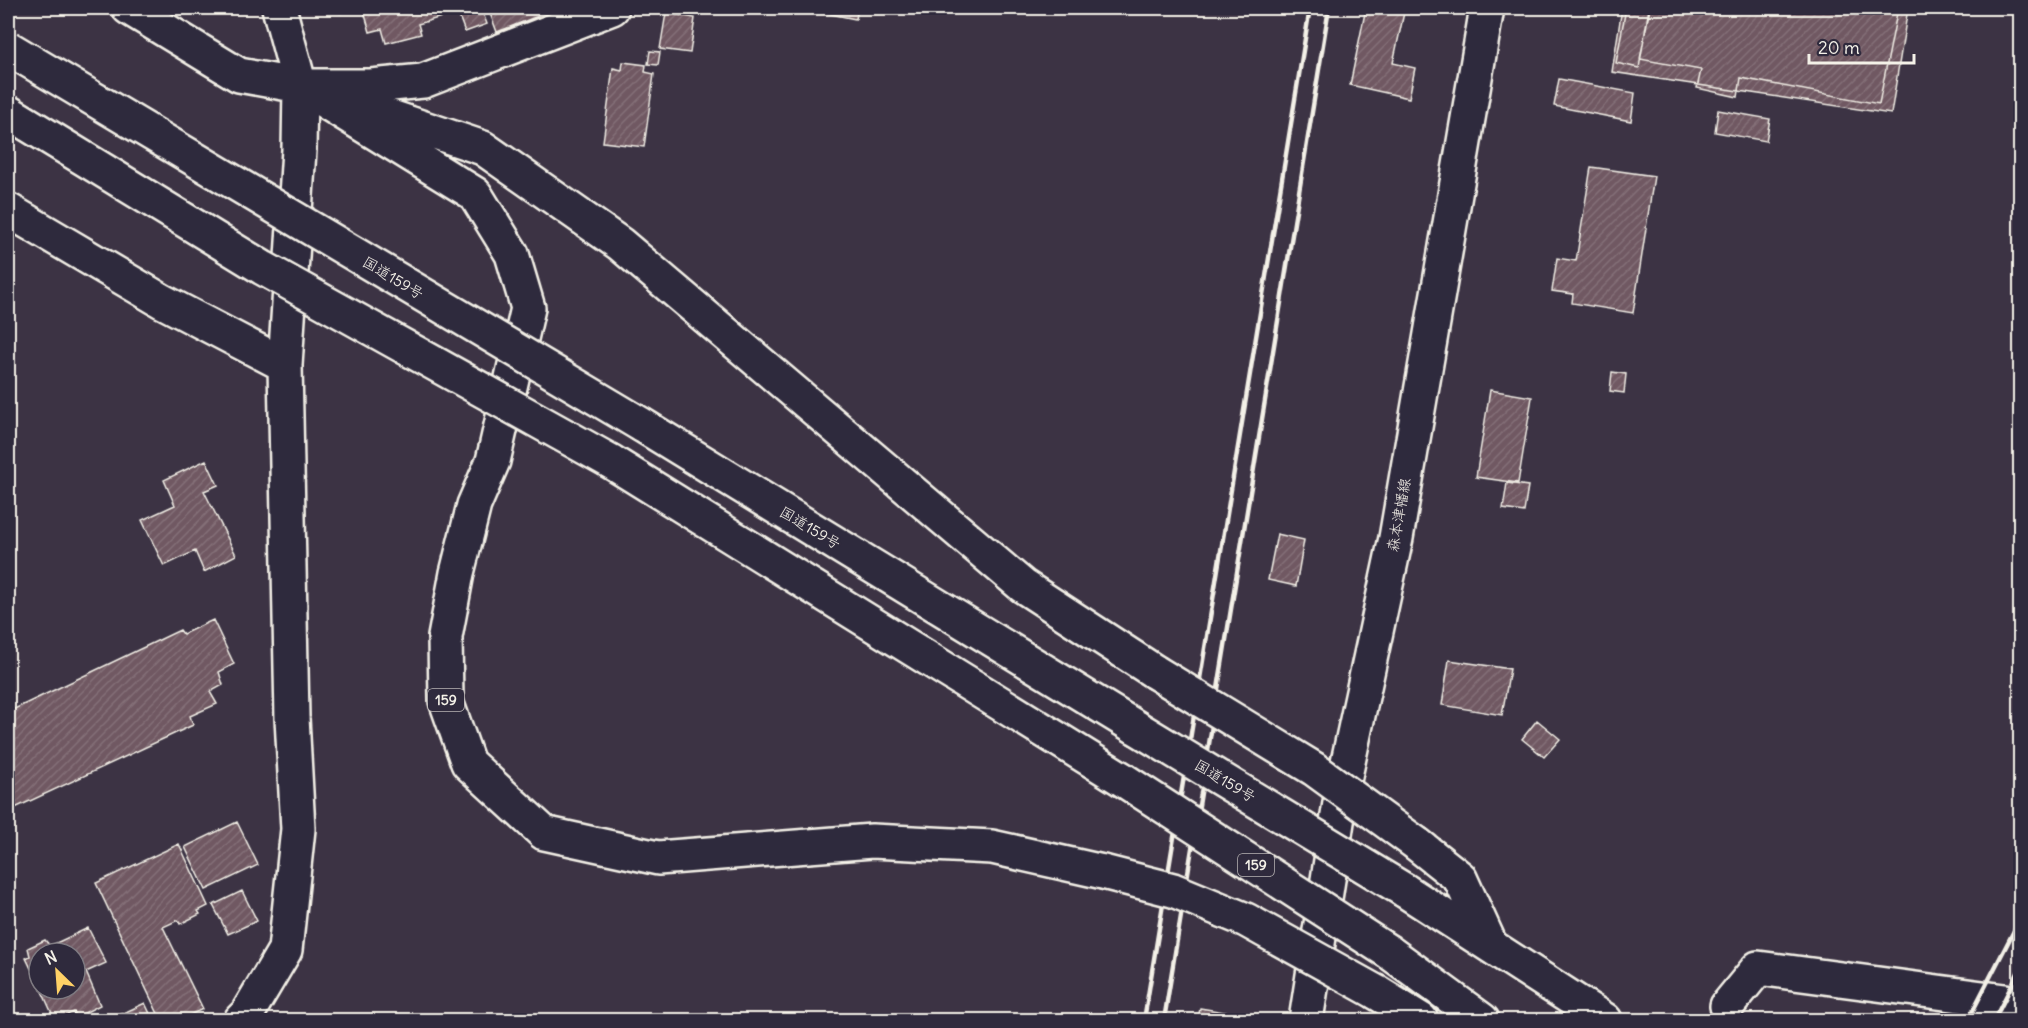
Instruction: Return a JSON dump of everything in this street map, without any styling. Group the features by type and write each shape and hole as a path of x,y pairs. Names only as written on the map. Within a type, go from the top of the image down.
{"main road":[{"path":"129,8 239,75 300,86 483,148 620,244 1023,586 1155,672 1314,769 1417,844 1460,878 1490,944"},
{"path":"241,1020 248,1014 285,950 298,830 292,718 285,365 299,150 300,86 279,8"},
{"path":"300,86 371,86 423,81 612,8"},
{"name":"森本津幡線","path":"1306,1020 1342,790 1396,538 1487,8"},
{"name":"国道159号","path":"8,48 642,425 1404,890 1605,1020"},
{"name":"159","path":"300,86 475,194 512,254 528,308 493,461 474,505 456,573 445,637 446,701 468,763 544,833 658,858 872,841 992,847 1173,890 1246,920 1376,992 1421,1020"},
{"name":"159","path":"8,112 263,268 610,461 1122,779 1389,952 1482,1020"},
{"path":"8,210 162,301 285,365"},
{"path":"1727,1006 1758,968 2020,1003"}],"building":[{"path":"338,8 361,8 340,13"},
{"path":"363,8 443,8 445,16 418,24 421,34 386,43 382,29 370,32"},
{"path":"466,8 481,8 487,24 465,32 457,11"},
{"path":"488,8 535,8 538,16 497,32"},
{"path":"800,8 858,8 856,19"},
{"path":"1366,8 1405,8 1393,63 1415,68 1409,98 1350,85"},
{"path":"1622,8 1908,8 1891,114 1612,72"},
{"path":"1626,8 1649,8 1639,68 1616,63"},
{"path":"1650,8 1898,8 1879,104 1741,78 1738,97 1697,88 1701,70 1640,59"},
{"path":"666,13 695,18 690,53 660,49"},
{"path":"650,51 660,52 658,65 648,64"},
{"path":"623,62 646,65 645,72 654,74 644,147 603,142 613,68 622,70"},
{"path":"1559,79 1635,93 1631,121 1554,106"},
{"path":"1718,110 1770,119 1766,141 1715,132"},
{"path":"1591,167 1654,176 1633,313 1572,303 1573,294 1552,291 1557,258 1576,261"},
{"path":"1612,372 1626,374 1624,393 1610,391"},
{"path":"1490,390 1532,397 1518,483 1476,477"},
{"path":"206,460 218,485 204,491 236,555 204,572 195,551 164,566 142,520 175,505 164,480"},
{"path":"206,460 218,485 204,491 236,555 204,572 195,551 164,566 142,520 175,505 164,480"},
{"path":"1507,483 1528,486 1524,512 1503,509"},
{"path":"1277,534 1304,540 1296,586 1268,580"},
{"path":"213,620 234,664 219,672 223,685 210,692 217,704 190,716 193,725 15,808 8,791 8,712 180,630 183,634"},
{"path":"1449,660 1510,669 1502,715 1442,705"},
{"path":"1537,720 1560,739 1544,757 1522,739"},
{"path":"237,822 258,865 206,890 185,847"},
{"path":"179,844 208,906 198,911 200,914 180,924 178,920 163,927 203,1009 179,1020 161,1020 96,883"},
{"path":"242,891 257,921 228,934 213,905"},
{"path":"88,928 106,963 87,972 87,941 61,941"},
{"path":"87,974 100,1005 77,1017 74,1012 55,1020 46,1001 87,1001"},
{"path":"145,1003 153,1020 115,1020 113,1018"},
{"path":"1200,1008 1243,1015 1242,1020 1198,1020"}],"railway":[{"path":"1144,1020 1310,8"},
{"path":"1164,1020 1329,8"},
{"path":"1968,1020 2020,919"},
{"path":"1994,1020 2020,969"}]}
